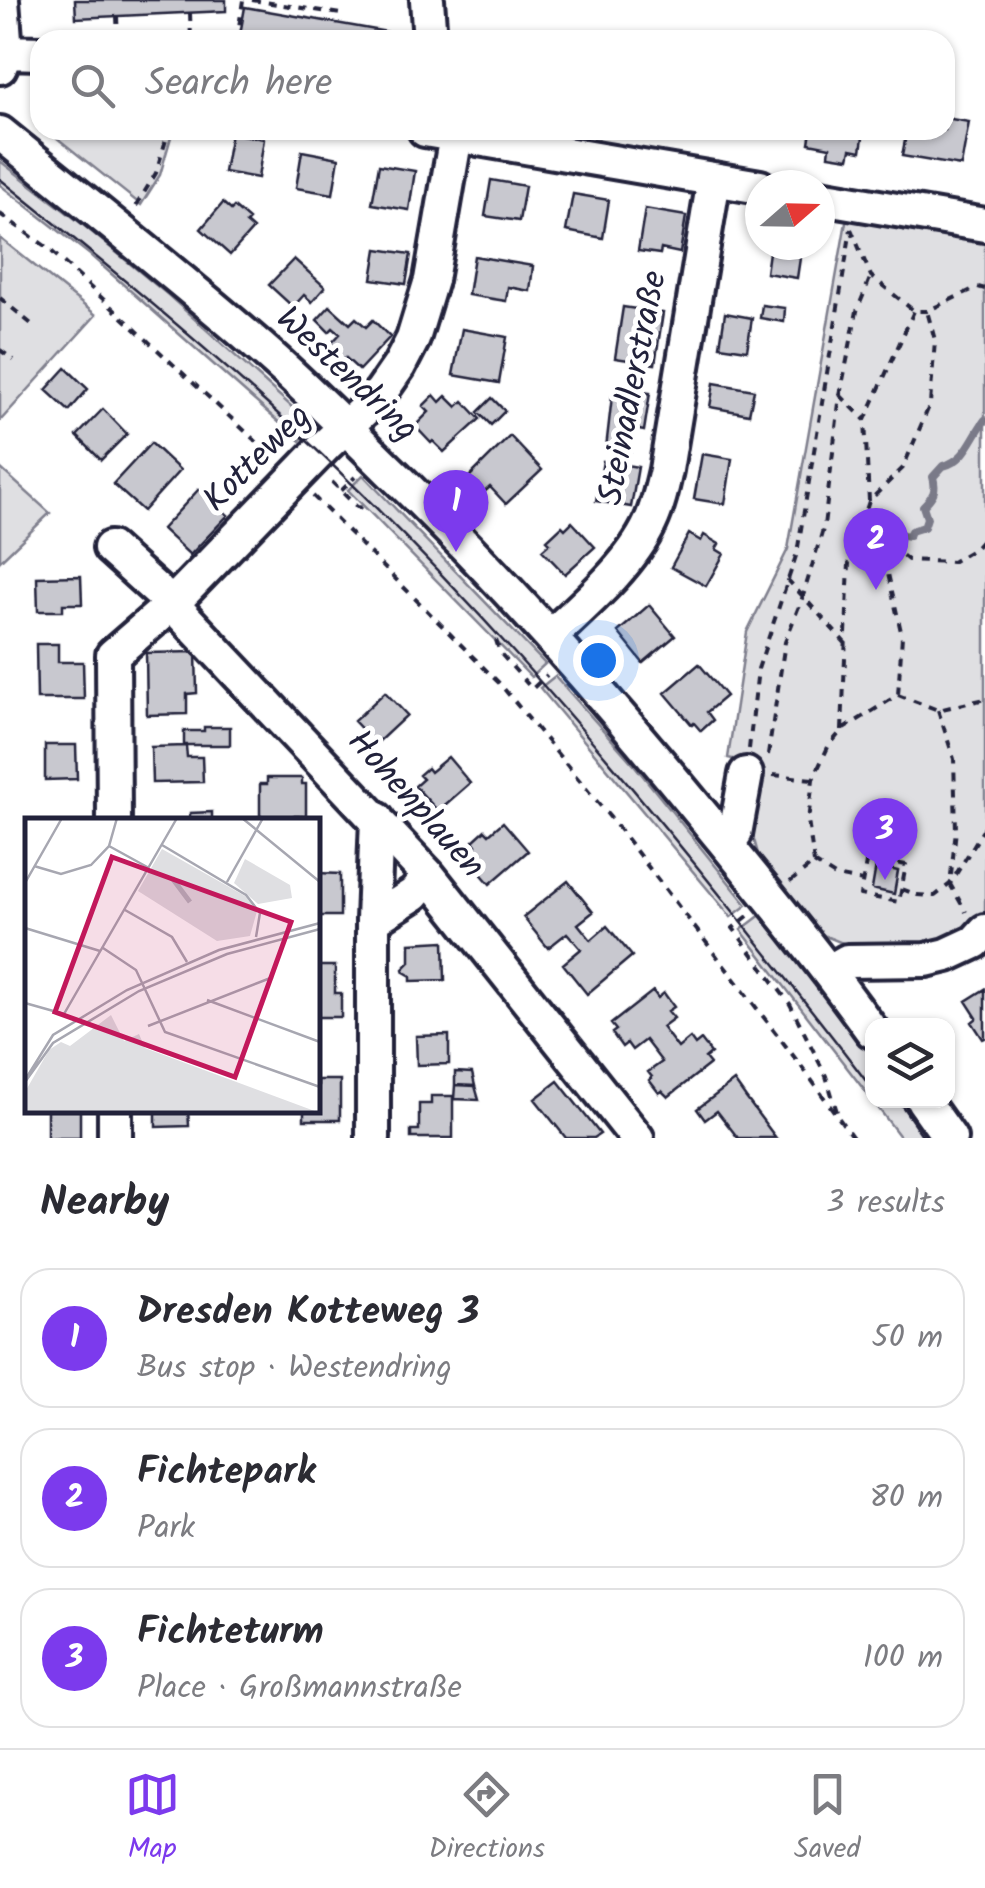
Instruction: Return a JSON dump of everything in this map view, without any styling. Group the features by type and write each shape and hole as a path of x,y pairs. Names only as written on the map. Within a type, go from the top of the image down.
{"street":[{"path":"2,0 3,60 30,55"},
{"path":"427,0 429,30"},
{"name":"Westendring","path":"0,133 269,355 460,540 552,652 613,708 865,1022"},
{"name":"Kotteweg","path":"114,818 114,655 172,604 381,392 399,366 412,340 431,280 438,140"},
{"path":"485,140 745,184"},
{"name":"Steinadlerstraße","path":"552,652 583,605 634,550 660,498 714,179"},
{"path":"835,201 985,226"},
{"name":"Hohenplauen","path":"110,548 172,604 430,876 637,1138"},
{"path":"726,844 735,834 760,768"},
{"path":"373,1138 377,819"},
{"path":"373,920 414,894 430,876"},
{"path":"828,972 847,960 926,960 947,955 975,942 978,926"},
{"path":"929,1108 950,1138"}],"path":[{"path":"238,30 243,0"},
{"path":"252,0 341,14"},
{"path":"190,13 191,30"},
{"path":"116,16 117,30"},
{"path":"136,206 156,173 166,140"},
{"path":"0,214 48,248 295,477 500,684 613,821 853,1138"},
{"path":"760,768 758,669 797,553 851,229 871,276 914,311 927,312 978,287 985,289"},
{"path":"760,768 786,642 824,526 840,395 857,311 871,276"},
{"path":"0,298 35,327"},
{"path":"842,730 849,563 868,501 865,420 914,311"},
{"path":"868,501 903,468 930,404 935,340 927,312"},
{"path":"0,350 14,360"},
{"path":"840,395 865,420"},
{"path":"341,491 358,507 366,508"},
{"path":"866,514 884,556 902,636 898,695"},
{"path":"876,534 908,560 952,562 985,537"},
{"path":"788,579 847,645"},
{"path":"496,640 500,654 532,688 552,652"},
{"path":"898,695 938,710 985,699"},
{"path":"863,880 836,876 814,863 808,822 813,780 828,747 842,730 898,695"},
{"path":"938,710 954,758 956,830 950,884 978,926"},
{"path":"760,768 813,780"},
{"path":"902,888 935,896 950,884 985,827"},
{"path":"868,857 906,865 899,902 860,895 863,880 868,857"},
{"path":"733,928 790,1004 826,1076 840,1119"}],"shaded area":[{"path":"60,140 170,140 160,175 141,205"},
{"path":"0,161 168,295 312,425 300,441 90,255 0,185"},
{"path":"847,216 985,238 985,918 958,940 871,949 825,936 798,916 760,861 736,775 737,760 728,758 747,632 788,549"},
{"path":"0,238 96,315 0,421"},
{"path":"0,468 50,513 0,561"},
{"path":"363,475 545,664 531,677 348,490"},
{"path":"555,676 635,766 747,905 731,917 540,688"},
{"path":"762,914 865,1048 865,1091 741,930"},
{"path":"878,1108 910,1108 929,1138 901,1138"}],"building":[{"path":"75,0 226,0 226,11 76,18"},
{"path":"245,7 376,30 241,30"},
{"path":"955,120 969,122 961,166 902,156 905,140 955,140"},
{"path":"230,140 264,140 258,178 224,172"},
{"path":"863,140 861,151 851,149 849,158 829,155 830,147 809,143"},
{"path":"302,151 339,158 333,194 296,188"},
{"path":"379,165 415,171 409,210 372,204"},
{"path":"491,180 525,186 519,221 485,216"},
{"path":"573,194 609,200 603,238 566,231"},
{"path":"223,203 249,220 246,223 253,229 230,255 201,229"},
{"path":"645,209 686,216 680,253 661,249 660,254 638,251"},
{"path":"377,249 411,254 406,284 372,279"},
{"path":"474,256 533,266 530,291 508,287 506,301 468,295"},
{"path":"294,259 325,287 312,302 304,295 293,307 269,285"},
{"path":"768,260 800,260 797,278 766,273"},
{"path":"762,305 785,308 784,322 760,318"},
{"path":"330,306 350,324 356,318 366,327 373,320 390,337 359,370 346,358 342,362 327,348 340,334 333,328 329,332 317,320"},
{"path":"623,307 663,313 655,364 615,358"},
{"path":"725,313 752,318 747,350 720,346"},
{"path":"462,329 507,337 499,383 453,375"},
{"path":"66,368 88,389 69,411 46,390"},
{"path":"714,383 754,390 749,414 710,407"},
{"path":"616,388 650,393 644,431 634,429 630,452 606,448"},
{"path":"434,395 440,402 446,396 457,407 463,401 480,419 444,452 415,426 429,412 423,406"},
{"path":"492,398 505,411 491,425 478,412"},
{"path":"103,409 127,434 101,460 77,436"},
{"path":"510,436 542,470 506,504 490,487 482,494 467,479"},
{"path":"151,443 180,470 143,511 113,484"},
{"path":"702,454 732,459 725,504 694,499"},
{"path":"603,461 638,467 631,507 596,501"},
{"path":"199,489 228,515 190,555 162,529"},
{"path":"572,522 595,547 565,574 542,550 562,526 565,529"},
{"path":"689,534 701,541 704,535 719,544 716,549 724,554 706,586 671,567"},
{"path":"81,576 82,604 63,604 63,611 38,611 37,577"},
{"path":"649,605 675,636 643,663 618,632"},
{"path":"36,644 58,644 58,662 83,662 84,699 37,699"},
{"path":"196,652 197,693 187,694 187,714 147,715 146,653"},
{"path":"699,664 726,696 707,712 713,720 701,731 665,693"},
{"path":"385,692 407,715 376,744 354,721"},
{"path":"204,727 230,727 230,745 184,745 184,731 204,731"},
{"path":"45,745 76,745 77,779 45,780"},
{"path":"186,746 187,757 202,757 203,782 152,783 151,747"},
{"path":"448,757 470,783 438,811 415,786 423,779 419,775 427,768 430,772"},
{"path":"267,778 302,778 302,784 306,784 306,816 260,816 260,784 267,784"},
{"path":"212,812 212,818 190,818 190,813"},
{"path":"503,822 528,851 490,884 465,855 485,830 489,834"},
{"path":"876,866 898,871 894,894 872,889"},
{"path":"320,873 340,874 340,916 320,916"},
{"path":"568,881 593,912 578,924 591,940 607,926 632,956 587,994 563,964 581,949 567,933 548,948 523,917"},
{"path":"444,941 445,980 411,981 403,969 410,962 410,943"},
{"path":"320,966 335,966 335,993 341,993 341,1017 320,1017"},
{"path":"985,989 983,1039 972,1022 977,1018 966,1001"},
{"path":"653,991 658,998 664,993 674,1007 668,1011 674,1018 662,1027 678,1048 690,1038 695,1045 701,1040 711,1053 705,1058 710,1064 668,1097 662,1091 659,1093 649,1080 652,1077 648,1072 662,1062 645,1040 632,1050 627,1043 622,1047 612,1033 616,1030 611,1024"},
{"path":"449,1035 449,1064 417,1065 416,1036"},
{"path":"455,1072 472,1073 475,1086 455,1085"},
{"path":"320,1080 340,1080 340,1120 304,1120 304,1113 320,1113"},
{"path":"558,1081 600,1134 594,1138 566,1138 535,1099"},
{"path":"734,1081 776,1138 738,1138 717,1111 705,1120 697,1109"},
{"path":"455,1085 475,1086 479,1100 454,1099"},
{"path":"431,1096 453,1096 453,1138 411,1138 411,1130 419,1130 419,1104 431,1104"},
{"path":"47,1113 80,1113 80,1138 47,1138"},
{"path":"156,1113 188,1113 189,1126 156,1127"}],"waterway":[{"path":"890,533 909,536 911,531 924,527 927,518 923,506 933,493 933,477 963,454 985,420"}],"tram line":[{"path":"0,179 289,424 464,598 628,783 865,1080"},
{"path":"903,1108 924,1138"}],"place":[{"name":"Dresden Kotteweg 3","path":"456,552"},
{"name":"Fichtepark","path":"876,590"},
{"name":"Fichteturm","path":"885,880"}]}
